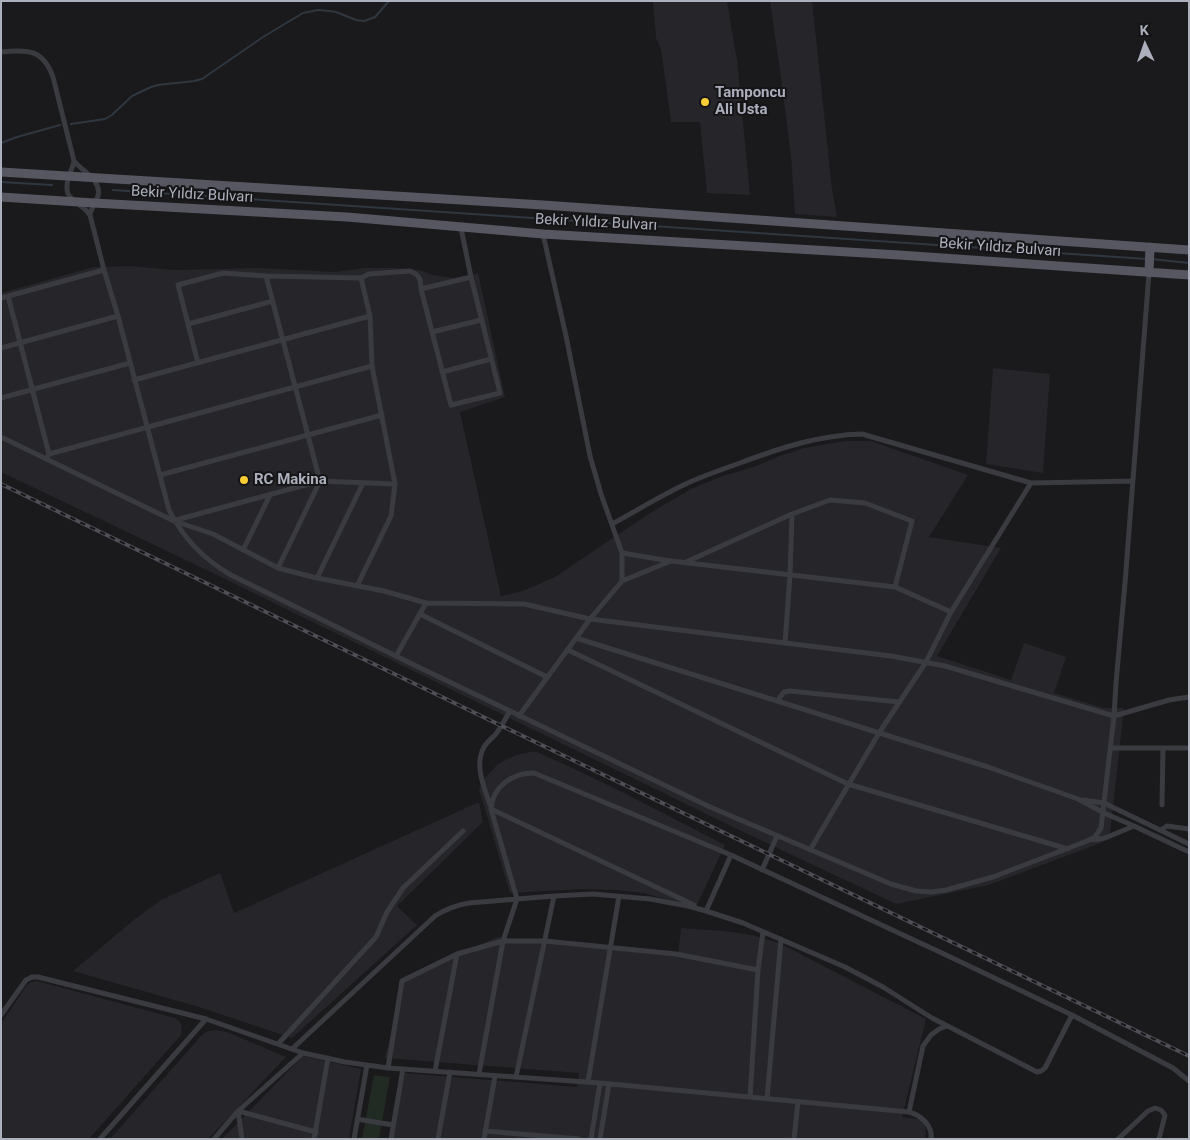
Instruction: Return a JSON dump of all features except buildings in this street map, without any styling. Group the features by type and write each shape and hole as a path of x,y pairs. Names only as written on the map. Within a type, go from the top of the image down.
{"main road":[{"name":"Bekir Yıldız Bulvarı","path":"1,172 543,205 1150,251 1189,250"},
{"name":"Bekir Yıldız Bulvarı","path":"1,197 347,218 543,234 1149,268 1189,275"},
{"path":"1149,268 1150,251"}],"street":[{"path":"1,52 30,51 38,55 47,64 53,77 74,161 96,182 98,187 98,193 90,215 104,270 169,510 174,521 196,550 221,570 519,716 710,807 907,890 924,892 946,890 993,877 1087,841 1095,837 1100,831 1104,812 1114,716 1149,268"},
{"path":"74,161 69,176 67,192 74,202 83,207 90,215"},
{"path":"198,363 178,285 223,273 360,278 369,274 410,271 420,279 451,405 500,393 471,277 461,228"},
{"path":"543,234 590,456 622,553 622,581"},
{"path":"1,298 104,270"},
{"path":"266,276 320,481 278,568"},
{"path":"422,290 471,277"},
{"path":"357,586 390,516 395,484 372,366 370,316 360,278"},
{"path":"8,296 48,456"},
{"path":"188,324 273,301"},
{"path":"1,348 118,316"},
{"path":"134,380 370,316"},
{"path":"432,332 482,320"},
{"path":"442,372 491,359"},
{"path":"1,398 130,363"},
{"path":"48,456 372,366"},
{"path":"160,475 382,415"},
{"path":"612,524 689,482 719,470 790,445 838,435 862,434 1032,483 1133,481"},
{"path":"1,437 48,456 174,521 213,534 278,568 317,578 384,591 426,603 524,604 590,619 891,656 945,666 1114,716 1169,700 1189,697"},
{"path":"174,521 320,481 395,484"},
{"path":"317,578 363,483"},
{"path":"810,850 879,733 926,662 951,612 1032,483"},
{"path":"243,550 270,494"},
{"path":"685,562 792,514 830,500 865,503 912,521 896,587"},
{"path":"785,643 792,514"},
{"path":"622,553 671,561 896,587 951,612"},
{"path":"519,716 590,619 622,581 671,561"},
{"path":"396,656 426,603"},
{"path":"420,614 548,677"},
{"path":"576,638 988,767 1078,799 1189,852"},
{"path":"568,650 848,784 1068,849"},
{"path":"777,701 784,692 790,691 899,702"},
{"path":"480,1074 503,941 518,900 481,774 480,758 485,745 494,736 510,711"},
{"path":"1110,748 1189,748"},
{"path":"1162,806 1163,749"},
{"path":"491,809 494,794 505,782 518,775 534,773 731,855 1072,1015 1173,1068 1189,1081"},
{"path":"1078,799 1104,803 1189,844"},
{"path":"491,809 706,911"},
{"path":"1087,841 1105,838 1134,826"},
{"path":"1160,830 1167,826 1189,829"},
{"path":"278,1044 376,937 387,912 403,888 462,831"},
{"path":"762,870 777,836"},
{"path":"706,911 731,855"},
{"path":"292,1049 440,913 463,904 593,894 669,902 743,923 864,976 900,996 932,1018 1035,1071 1039,1072 1044,1068 1072,1015"},
{"path":"516,1077 554,896"},
{"path":"588,1082 620,896"},
{"path":"750,1097 758,970 764,932"},
{"path":"767,1099 781,939"},
{"path":"388,1068 402,981 457,954 503,941 545,941 676,954 758,970"},
{"path":"435,1071 457,954"},
{"path":"1,1015 26,980 38,976 206,1019 303,1053 328,1058 388,1068 600,1083 909,1112 918,1115 925,1121 932,1134 931,1139"},
{"path":"100,1139 206,1019"},
{"path":"909,1112 922,1046 934,1032 948,1026"},
{"path":"214,1139 238,1111 303,1053"},
{"path":"314,1139 328,1058"},
{"path":"354,1139 367,1065"},
{"path":"391,1139 403,1069"},
{"path":"438,1139 450,1072"},
{"path":"484,1139 495,1076"},
{"path":"591,1139 600,1083"},
{"path":"600,1139 609,1084"},
{"path":"794,1139 798,1102"},
{"path":"1118,1139 1148,1111 1155,1108 1161,1110 1165,1115 1159,1139"},
{"path":"238,1111 316,1132"},
{"path":"238,1111 242,1139"},
{"path":"358,1119 393,1125"},
{"path":"485,1132 580,1139"}],"shaded area":[{"name":"Tamponcu Ali Usta","path":"653,1 727,1 737,60 750,195 707,193 700,122 671,122 661,49 656,38"},
{"name":"Tamponcu Ali Usta","path":"770,1 812,1 832,189 837,217 795,214 791,156"},
{"path":"131,266 174,270 259,268 335,272 364,268 394,268 420,270 433,275 452,278 466,277 478,273 505,397 460,412 501,596 523,591 555,577 650,513 691,489 804,448 845,441 871,441 968,475 929,537 1001,548 937,656 1011,680 1024,643 1066,657 1054,693 1104,708 1124,708 1110,834 1101,843 989,885 896,904 735,828 1,472 1,293 94,267"},
{"path":"993,368 1050,374 1043,473 986,464"},
{"path":"537,752 581,772 725,845 696,907 644,893 615,890 583,889 510,893 479,789 485,778 498,764 516,755"},
{"path":"479,802 483,822 397,906 417,925 292,1038 196,1006 73,971 135,919 161,900 220,873 234,913"},
{"path":"681,928 752,935 779,943 926,1019 902,1117 926,1120 925,1139 392,1139 405,1073 577,1087 579,1073 385,1058 405,976 498,937 678,956"},
{"path":"37,981 175,1018 182,1026 181,1035 89,1139 1,1139 1,1024 26,986 31,982"},
{"path":"208,1031 227,1032 286,1057 208,1139 110,1139 202,1035"},
{"path":"303,1056 361,1069 349,1139 222,1139"},
{"path":"374,1075 390,1077 379,1139 362,1139"}],"waterway":[{"path":"71,124 105,119 132,96 151,87 202,79 263,37 303,13 318,10 330,11 364,21 375,17 389,1"},
{"path":"1,143 60,125"},
{"path":"1,182 52,185"},
{"path":"113,190 1147,259"},
{"path":"1151,259 1189,263"}],"railway":[{"path":"1,484 1189,1056"}],"place":[{"name":"Tamponcu Ali Usta","path":"705,102"},
{"name":"RC Makina","path":"244,480"}]}
